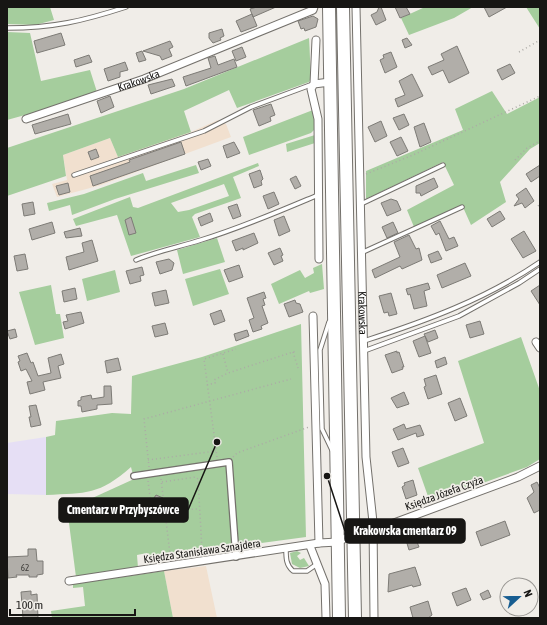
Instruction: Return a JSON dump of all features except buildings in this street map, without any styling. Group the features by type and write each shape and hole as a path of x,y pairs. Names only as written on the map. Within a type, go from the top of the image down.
{"main road":[{"path":"329,7 340,618"},
{"name":"Krakowska","path":"343,7 355,618"}],"street":[{"name":"Krakowska","path":"26,120 158,74 313,10 314,7"},
{"name":"Krakowska","path":"356,7 366,457 374,532 374,618"},
{"path":"316,40 314,84 311,89 318,119 319,259"},
{"path":"314,84 330,82"},
{"path":"313,316 319,543"},
{"path":"134,476 230,462 236,557"},
{"name":"Księdza Józefa Czyża","path":"354,534 374,532 383,527 518,477 540,466"},
{"path":"338,542 354,534"},
{"name":"Księdza Stanisława Sznajdera","path":"69,581 310,546 319,543 338,542"},
{"path":"310,546 324,584 326,618"}],"lane":[{"path":"7,28 37,28 64,25 126,7"},
{"path":"74,175 204,131 251,106 314,84"},
{"path":"360,204 443,164"},
{"path":"136,260 149,254 200,241 249,224 319,194"},
{"path":"361,253 462,207"},
{"path":"364,341 461,306 503,286 540,262"},
{"path":"364,351 459,316 519,283 540,269"},
{"path":"314,368 335,304"},
{"path":"320,350 322,429 336,459"},
{"path":"286,549 286,560 288,566 293,571 307,571 317,564"}],"path":[{"path":"518,52 540,40"},
{"path":"359,177 413,155 540,96"},
{"path":"515,160 527,148 538,142"},
{"path":"218,463 204,359 236,350"},
{"path":"207,384 215,383 214,380 228,373 296,351"},
{"path":"293,352 298,368"},
{"path":"223,354 228,373"},
{"path":"152,512 144,419 291,379"},
{"path":"230,462 237,453 316,425"},
{"path":"148,460 216,451"},
{"path":"160,471 170,554"},
{"path":"162,482 196,477 198,479 202,550"},
{"path":"144,513 165,510 200,509"}],"shaded area":[{"path":"218,120 226,124 231,137 101,185 57,197 52,184 67,180 63,155 110,138 118,157 191,132"},
{"path":"46,437 46,495 7,494 7,443"},
{"path":"206,566 217,618 173,618 164,571"}],"green space":[{"path":"7,7 50,7 54,20 35,25 7,24"},
{"path":"425,7 473,7 454,18 409,35 401,18"},
{"path":"526,7 540,7 540,29"},
{"path":"7,32 30,33 41,81 90,70 97,92 61,105 7,120"},
{"path":"309,38 311,78 309,82 237,108 229,90 184,111 191,132 118,157 110,138 63,155 66,176 7,196 7,148 184,89"},
{"path":"492,91 507,114 540,97 540,143 530,149 500,182 506,202 471,225 462,205 414,227 407,210 454,185 443,162 366,199 366,171 463,130 455,109"},
{"path":"313,110 315,129 311,133 249,155 243,137"},
{"path":"315,135 315,143 287,152 286,144"},
{"path":"258,163 259,166 233,177 241,198 195,214 192,217 200,237 131,256 117,215 76,226 73,219 130,197 133,207 138,208","holes":["224,184 229,196 189,210 178,212 171,203"]},
{"path":"196,165 199,173 115,199 72,215 70,205 49,211 47,203 84,194 143,173 146,181"},
{"path":"217,238 225,262 183,274 177,250"},
{"path":"322,264 324,289 310,293 309,291 279,304 271,284 300,270 305,278 314,273 313,268"},
{"path":"220,269 229,294 193,306 185,279"},
{"path":"115,270 120,292 87,301 82,279"},
{"path":"51,285 56,314 60,314 64,338 35,345 19,292"},
{"path":"301,324 306,537 239,546 148,562 147,553 137,555 138,568 76,577 66,500 88,500 134,479 131,467 110,483 92,491 72,494 46,495 46,437 55,435 56,421 112,413 131,414 132,376 202,357"},
{"path":"521,337 540,391 540,459 527,467 430,502 418,468 484,443 458,361"},
{"path":"297,551 301,553 297,556 300,560 304,558 309,566 300,568 292,564 290,553"},
{"path":"164,571 173,618 52,618 51,611 85,606 83,587 73,588 73,584"}],"place":[{"name":"Cmentarz w Przybyszówce","path":"217,442"},
{"name":"Krakowska cmentarz 09","path":"327,476"}]}
